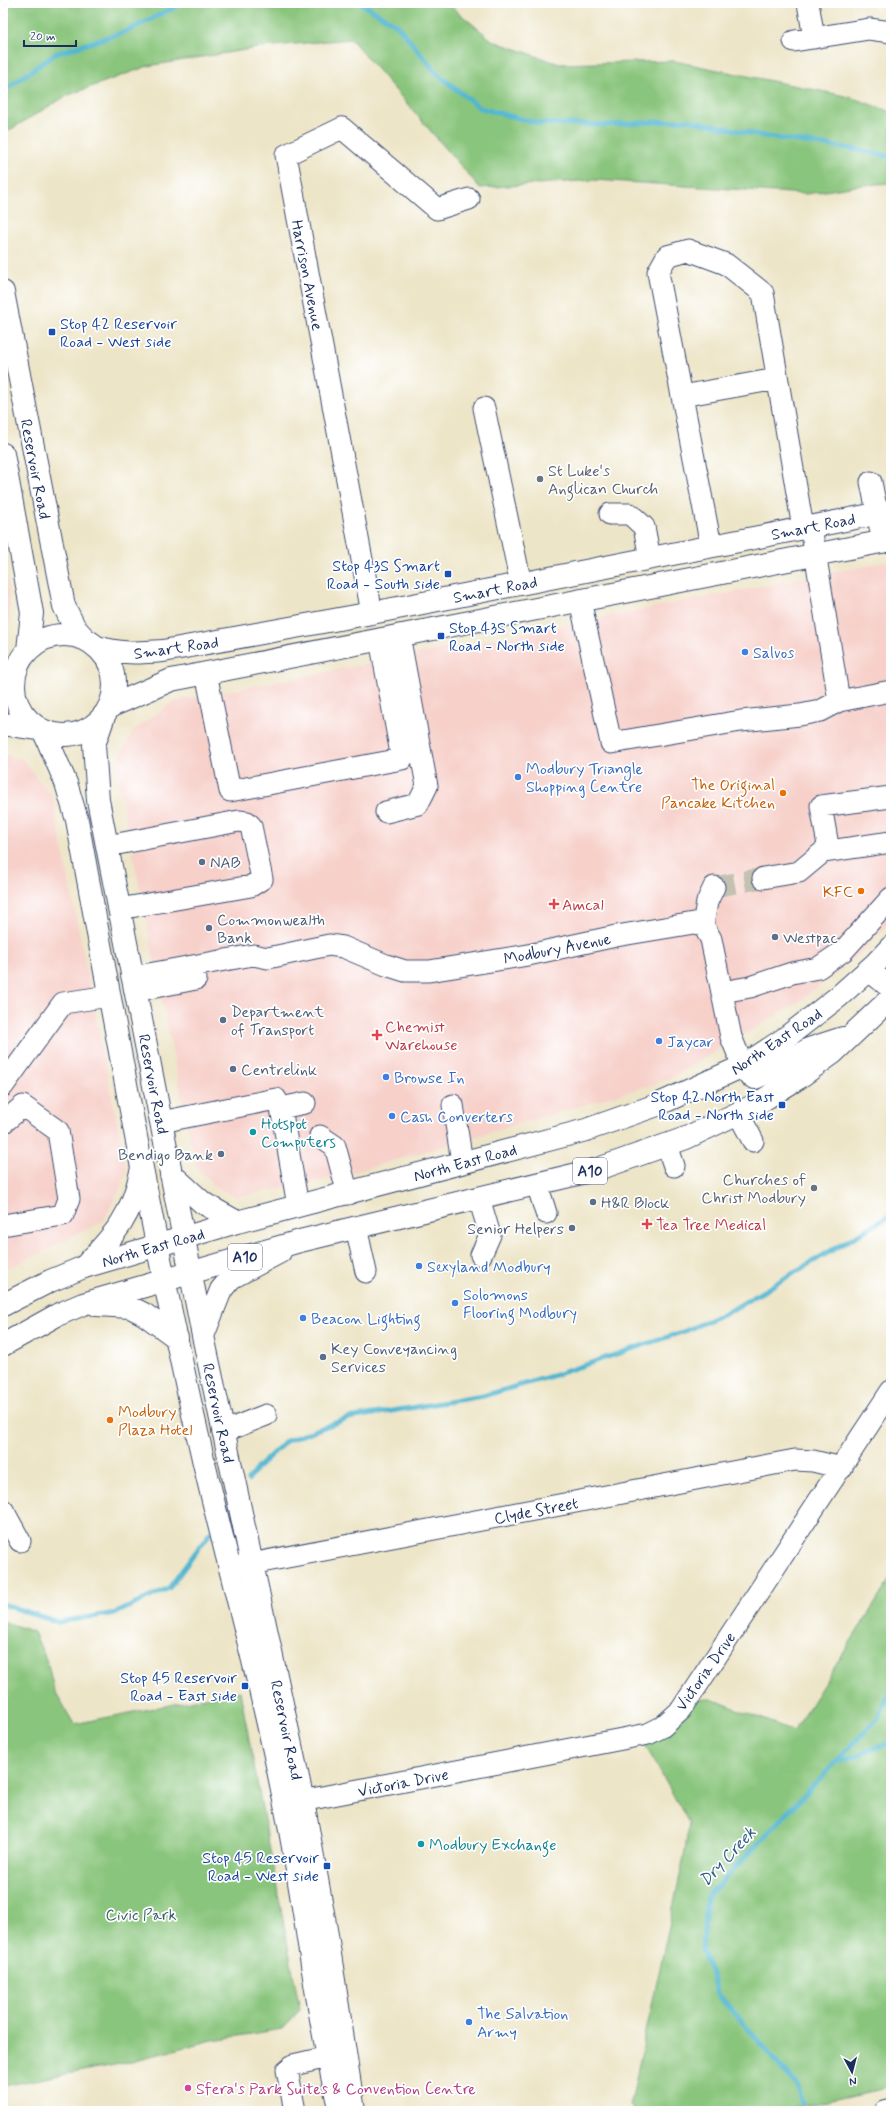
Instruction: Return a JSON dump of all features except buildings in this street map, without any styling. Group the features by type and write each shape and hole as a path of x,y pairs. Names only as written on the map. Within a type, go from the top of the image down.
{"main road":[{"name":"Reservoir Road","path":"3,292 64,606 75,628 91,643"},
{"name":"Reservoir Road","path":"3,454 32,613 25,652"},
{"name":"Smart Road","path":"91,643 117,653 132,654 163,651 372,613 884,513"},
{"name":"Smart Road","path":"106,711 158,684 206,673 887,541"},
{"path":"3,662 25,652 44,638 65,635 91,643 109,662 114,680 113,698 106,711 93,726 80,733 66,736 42,730 3,724"},
{"path":"25,652 16,669 14,692 22,714 42,730"},
{"name":"Reservoir Road","path":"106,711 94,745 95,783 190,1273 252,1564 294,1802 328,2057 340,2111"},
{"name":"Reservoir Road","path":"42,730 59,763 72,801 142,1168 204,1464 230,1568 294,1802 327,1935 354,2111"},
{"name":"North East Road","path":"3,1305 44,1284 84,1267 237,1222 348,1194 623,1118 657,1105 743,1066 817,1014 869,970 891,947"},
{"path":"869,970 891,988"},
{"name":"A10","path":"3,1345 57,1314 83,1304 300,1241 598,1170 686,1138 755,1105 797,1079 833,1053 891,998"},
{"path":"743,1066 749,1074 756,1078 777,1068 809,1049 852,1035"},
{"path":"84,1267 111,1239 127,1216 135,1199 142,1168"},
{"path":"172,1174 203,1203 237,1222"},
{"path":"203,1336 221,1290 231,1278 300,1241"},
{"path":"83,1304 130,1307 144,1314 178,1338"},
{"path":"336,2000 345,2022 359,2096 364,2111"},
{"path":"886,2111 891,2110"}],"street":[{"path":"808,3 814,38"},
{"path":"794,41 869,29 891,32"},
{"name":"Harrison Avenue","path":"372,613 286,154 342,128 437,209 469,200"},
{"path":"711,546 658,272 667,256 688,250 726,264 763,293 807,528 817,554 838,701"},
{"path":"682,396 778,379"},
{"path":"484,408 521,584"},
{"path":"871,482 884,513 887,541"},
{"path":"610,514 630,514 644,527 650,558"},
{"path":"580,600 610,743 742,721 800,715 820,711 838,701 891,691"},
{"path":"206,673 230,791 402,759 390,637"},
{"path":"386,812 418,804 427,786 390,637"},
{"path":"829,851 821,806 891,797"},
{"path":"107,846 239,821 247,822 252,826 262,879 251,886 119,909"},
{"path":"763,878 799,872 823,852 891,842"},
{"path":"714,887 707,902 703,925 711,939 731,1037 743,1066"},
{"path":"722,992 750,987 792,973 818,968 843,951 891,898"},
{"name":"Modbury Avenue","path":"134,984 253,954 268,958 329,946 343,947 386,965 405,971 429,971 528,955 686,923 703,925"},
{"path":"3,1086 63,1003 109,996"},
{"path":"161,1122 276,1098 281,1108 298,1206"},
{"path":"281,1108 305,1104"},
{"path":"453,1105 462,1162"},
{"path":"3,1123 23,1106 58,1131 69,1199 63,1215 3,1225"},
{"path":"738,1113 753,1140"},
{"path":"320,1136 336,1146 348,1194"},
{"path":"667,1145 674,1166"},
{"path":"537,1184 546,1213"},
{"path":"479,1198 490,1235 481,1255"},
{"path":"356,1227 366,1272"},
{"name":"Victoria Drive","path":"294,1802 640,1736 662,1727 681,1710 842,1468 891,1391"},
{"path":"223,1432 266,1415"},
{"name":"Clyde Street","path":"230,1568 795,1460 813,1461 842,1468"},
{"path":"3,1510 20,1541"},
{"path":"295,2111 286,2070 293,2065 328,2057"}],"shaded area":[{"path":"3,555 8,579 10,618 3,629"},
{"path":"891,561 891,919 861,953 801,1000 668,1080 331,1179 235,1197 213,1185 195,1164 115,765 134,730 173,702"},
{"path":"3,755 22,759 52,796 127,1173 104,1221 3,1271"}],"green space":[{"path":"3,3 447,3 493,41 559,64 674,61 850,97 891,112 891,183 863,185 806,194 595,180 480,188 351,39 263,47 148,66 66,96 3,134"},
{"path":"891,1578 891,2087 781,2111 637,2111 630,2106 684,1857 689,1823 640,1736 687,1700 711,1699 794,1731"},
{"name":"Civic Park","path":"3,1621 34,1632 48,1664 54,1690 74,1724 240,1691 300,2010 282,2029 213,2040 120,2064 3,2086"}],"waterway":[{"path":"3,91 55,54 127,31 183,3"},
{"path":"360,3 397,25 437,74 480,108 537,123 605,125 688,120 769,137 860,150 891,157"},
{"path":"248,1480 258,1467 286,1441 349,1418 483,1396 552,1376 685,1331 730,1311 891,1215"},
{"path":"3,1604 58,1622 116,1613 169,1588 210,1533"},
{"name":"Dry Creek","path":"802,2104 796,2084 718,1994 702,1950 707,1897 878,1718 891,1689"},
{"path":"837,1762 891,1743"}],"tunnel":[{"path":"714,887 763,878"}],"place":[{"name":"Stop 42 Reservoir Road - West side","path":"52,332"},
{"name":"St Luke's Anglican Church","path":"540,479"},
{"name":"Stop 43S Smart Road - South side","path":"448,574"},
{"name":"Stop 43S Smart Road - North side","path":"441,636"},
{"name":"Salvos","path":"745,652"},
{"name":"Modbury Triangle Shopping Centre","path":"518,777"},
{"name":"The Original Pancake Kitchen","path":"783,793"},
{"name":"NAB","path":"202,862"},
{"name":"KFC","path":"861,891"},
{"name":"Amcal","path":"554,904"},
{"name":"Commonwealth Bank","path":"209,928"},
{"name":"Westpac","path":"775,937"},
{"name":"Department of Transport","path":"223,1020"},
{"name":"Chemist Warehouse","path":"377,1035"},
{"name":"Jaycar","path":"659,1041"},
{"name":"Centrelink","path":"233,1069"},
{"name":"Browse In","path":"386,1077"},
{"name":"Stop 42 North East Road - North side","path":"782,1105"},
{"name":"Cash Converters","path":"392,1116"},
{"name":"Hotspot Computers","path":"253,1132"},
{"name":"Bendigo Bank","path":"221,1154"},
{"name":"Churches of Christ Modbury","path":"814,1188"},
{"name":"H&R Block","path":"593,1202"},
{"name":"Tea Tree Medical","path":"647,1224"},
{"name":"Senior Helpers","path":"572,1228"},
{"name":"Sexyland Modbury","path":"419,1266"},
{"name":"Solomons Flooring Modbury","path":"455,1303"},
{"name":"Beacon Lighting","path":"303,1318"},
{"name":"Key Conveyancing Services","path":"323,1357"},
{"name":"Modbury Plaza Hotel","path":"110,1420"},
{"name":"Stop 45 Reservoir Road - East side","path":"245,1686"},
{"name":"Modbury Exchange","path":"421,1844"},
{"name":"Stop 45 Reservoir Road - West side","path":"327,1866"},
{"name":"The Salvation Army","path":"469,2022"},
{"name":"Sfera's Park Suites & Convention Centre","path":"188,2088"}]}
